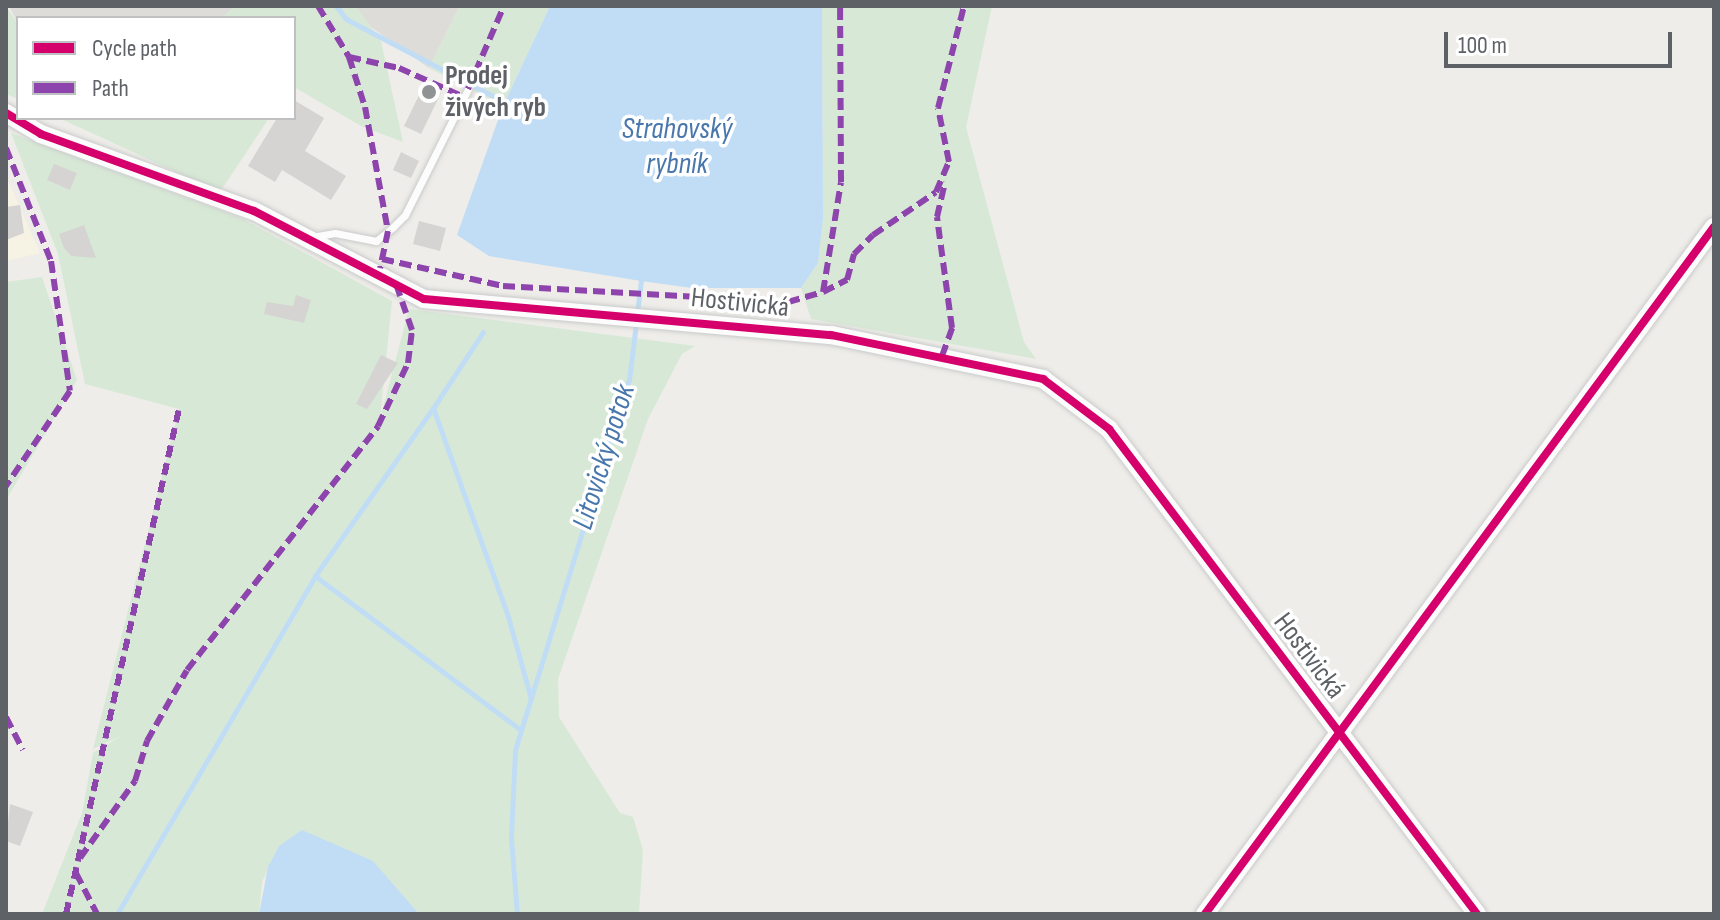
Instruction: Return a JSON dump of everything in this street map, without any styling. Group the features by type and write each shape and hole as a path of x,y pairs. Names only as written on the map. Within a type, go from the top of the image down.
{"street":[{"name":"Hostivická","path":"18,120 41,134 309,237 424,299 831,335 1043,379 1109,429 1477,914"},
{"path":"1205,914 1714,227"}],"lane":[{"path":"309,237 335,233 376,241 393,227 405,215 468,89"}],"shaded area":[{"path":"9,6 235,6 224,16 16,16 16,20"},
{"path":"341,6 460,6 429,68"},
{"path":"6,176 40,253 6,261"}],"green space":[{"path":"6,6 16,21 16,98 6,94"},
{"path":"235,6 356,6 381,41 403,142 361,126 296,88 296,16 224,16"},
{"path":"460,6 550,6 503,106 429,68"},
{"path":"822,6 992,6 966,127 1024,342 1036,359 811,319 801,288 818,263 823,218"},
{"path":"63,120 268,120 220,192"},
{"path":"11,133 241,218 392,301 380,419 409,309 695,346 682,354 648,419 558,679 559,717 620,813 633,817 643,850 639,914 419,914 279,846 262,882 259,914 42,914 82,813 93,753 121,736 93,749 179,409 85,384 58,254"},
{"path":"42,277 77,380 6,500 6,282"}],"water":[{"name":"Strahovský rybník","path":"550,6 822,6 823,218 818,263 801,288 692,288 641,281 489,256 457,235 503,106"},
{"path":"302,830 373,861 419,914 259,914 268,867 279,846"}],"building":[{"path":"424,85 441,93 421,134 404,126"},
{"path":"296,101 324,118 305,151 346,176 331,200 282,170 275,182 248,166 276,120 296,120"},
{"path":"401,152 419,161 411,178 393,170"},
{"path":"54,164 77,173 70,190 47,180"},
{"path":"20,205 24,233 6,240 6,207"},
{"path":"419,221 446,228 440,251 413,244"},
{"path":"84,225 96,258 71,256 64,248 59,234"},
{"path":"296,295 311,300 304,323 264,314 267,302 293,306"},
{"path":"381,355 398,363 367,409 356,404"},
{"path":"10,804 33,812 20,846 6,841"}],"waterway":[{"path":"336,6 346,19 508,104"},
{"name":"Litovický potok","path":"637,313 642,275"},
{"name":"Litovický potok","path":"517,914 511,838 515,750 629,380 636,323"},
{"path":"483,332 433,408 507,613 531,699"},
{"path":"433,408 315,576 521,730"},
{"path":"117,914 315,577"}],"marked path":[{"path":"318,6 349,57 365,107 388,231 380,268"},
{"path":"468,89 504,6"},
{"path":"823,292 841,182 840,6"},
{"path":"382,259 503,286 788,302 823,292 847,280 854,254 873,235 936,192 949,162 938,108 964,6"},
{"path":"349,57 399,68 464,97"},
{"path":"6,148 51,261 70,391 6,486"},
{"path":"942,356 952,328 937,217 945,182"},
{"path":"80,858 135,781 147,741 187,670 378,426 408,363 412,330 397,287"},
{"path":"66,914 179,409"},
{"path":"6,717 23,750"},
{"path":"76,873 97,914"}],"cycle path":[{"path":"6,113 16,119"},
{"path":"18,120 41,134 254,211 424,299 831,335 1043,379 1109,429 1477,914"},
{"path":"1205,914 1714,227"}],"place":[{"name":"Prodej živých ryb","path":"429,92"}]}
